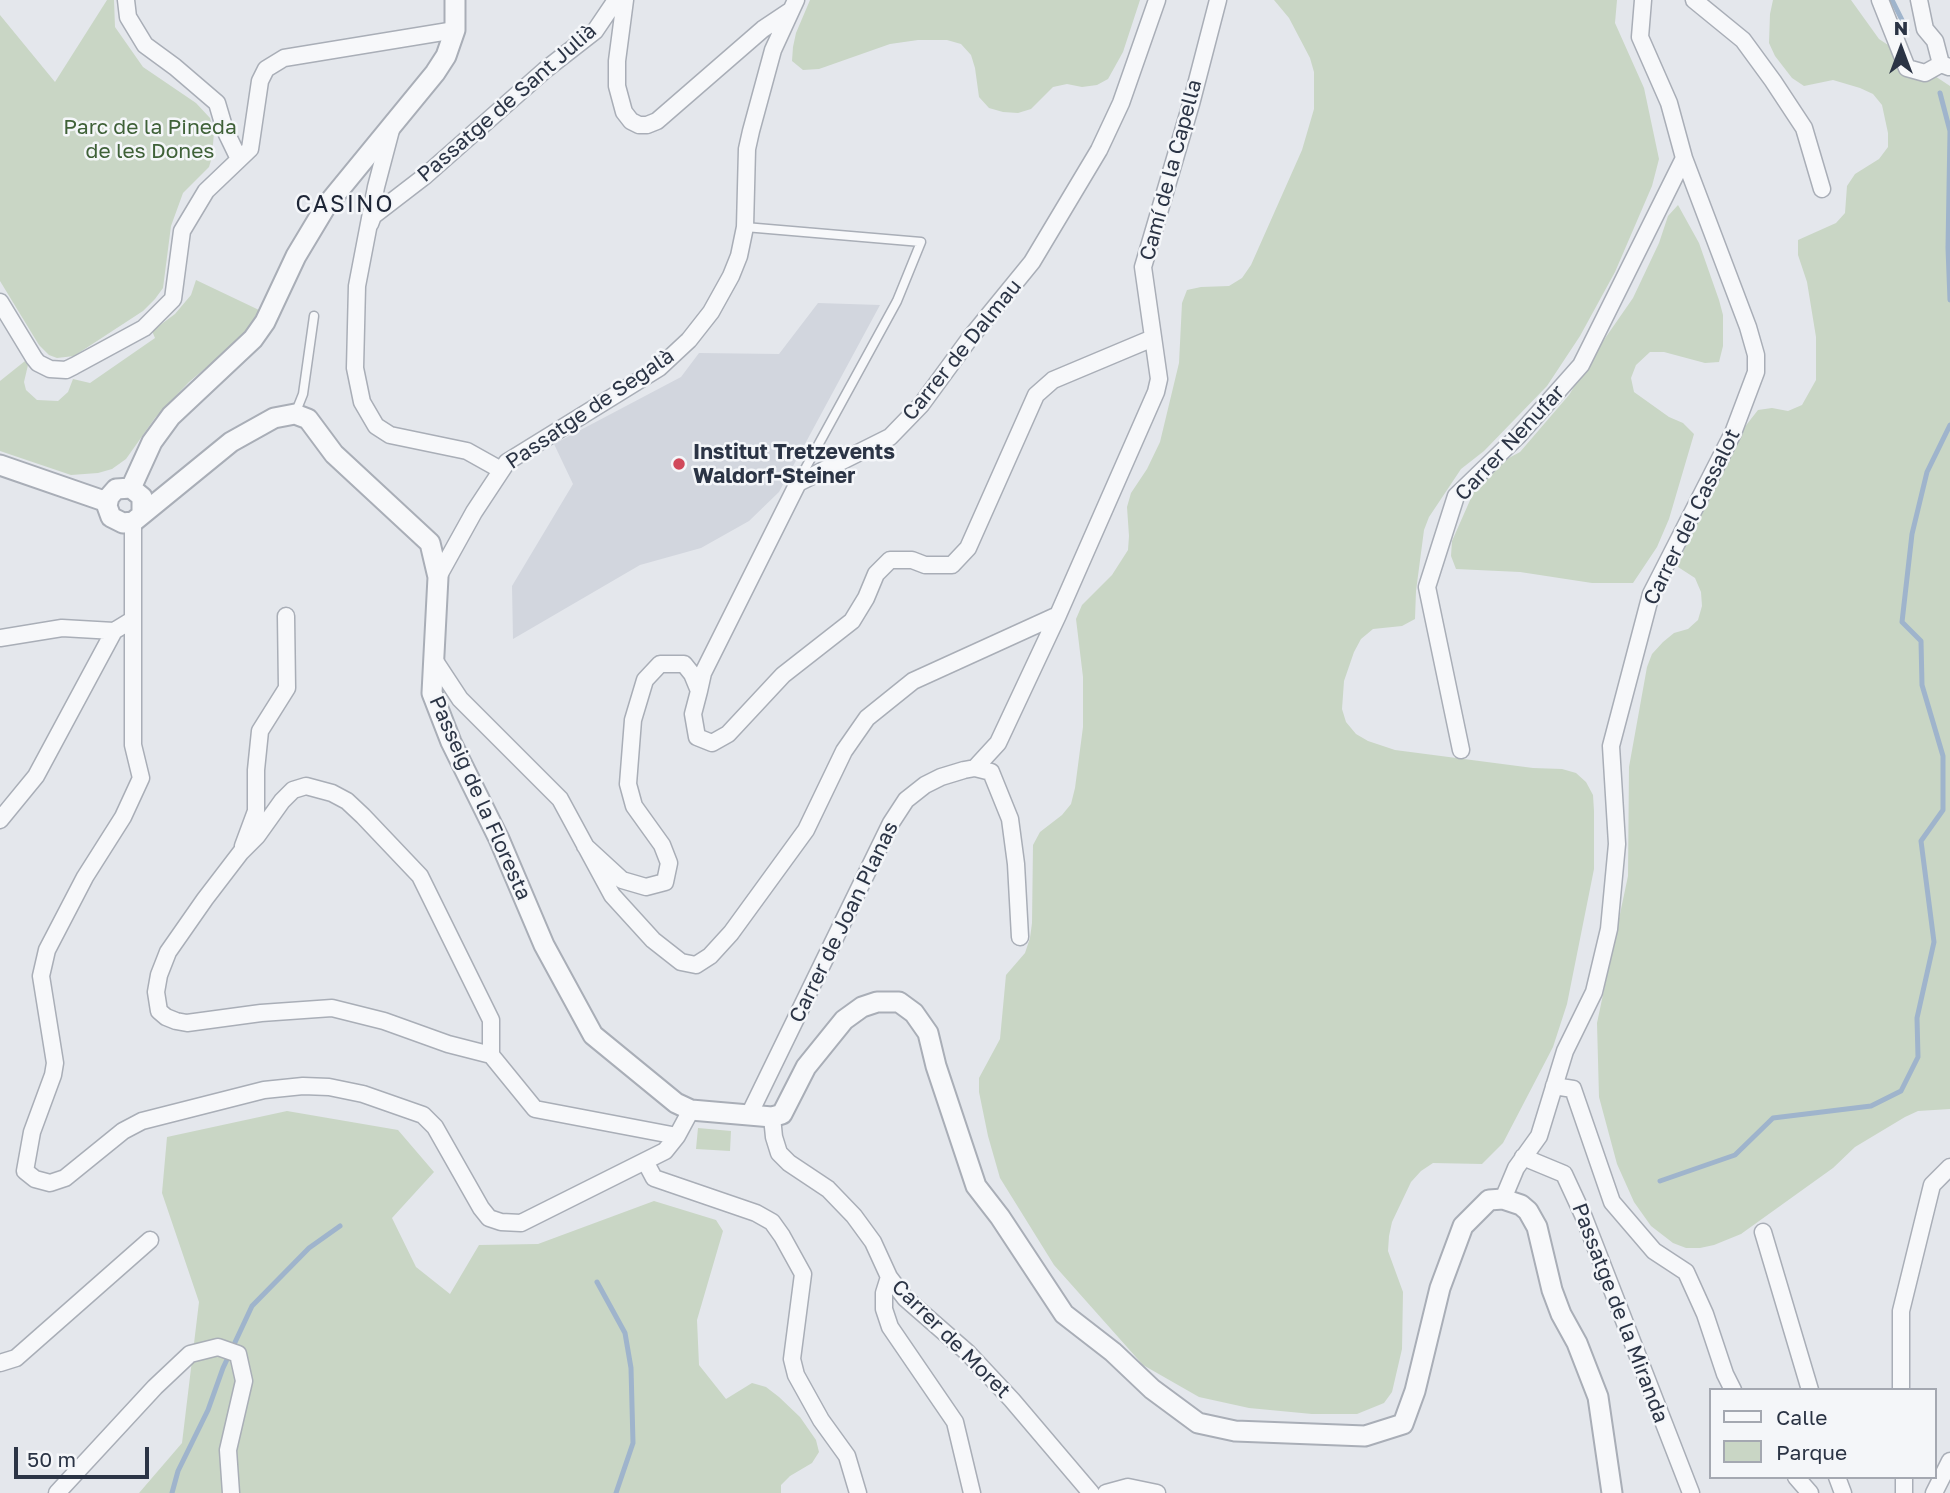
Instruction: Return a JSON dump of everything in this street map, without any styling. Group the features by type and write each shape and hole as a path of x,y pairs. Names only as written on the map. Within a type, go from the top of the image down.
{"street":[{"path":"126,0 128,18 145,45 217,103 225,130 239,159"},
{"path":"131,488 152,442 171,416 253,339 265,322 310,230 435,73 446,56 455,30 455,0"},
{"name":"Passatge de Sant Julià","path":"367,232 373,216 425,176 545,70 595,31 616,0"},
{"path":"625,0 617,61 617,86 624,112 631,121 639,125 657,121 793,6"},
{"name":"Carrer de Dalmau","path":"798,483 890,437 921,405 970,338 1032,262 1099,150 1121,103 1157,0"},
{"name":"Camí de la Capella","path":"975,768 998,743 1058,615 1156,392 1159,379 1143,267 1218,0"},
{"name":"Carrer del Cassalot","path":"1503,1199 1516,1168 1539,1136 1565,1051 1594,992 1609,929 1617,844 1611,746 1651,594 1733,433 1756,372 1756,355 1748,327 1684,158 1669,103 1640,37 1643,0"},
{"path":"1694,0 1743,40 1773,81 1804,128 1822,189"},
{"path":"1881,0 1907,68 1925,73 1945,66 1935,41 1925,29 1919,0"},
{"name":"Passatge de Segalà","path":"438,577 474,512 507,462 659,368 689,340 710,312 739,256 745,227 747,149 773,50 793,6"},
{"path":"0,302 34,358 50,369 66,370 144,328 173,299 182,231 206,191 250,149 260,82 266,69 284,58 455,30"},
{"path":"1935,41 1950,32"},
{"path":"391,128 357,286 355,368 362,402 376,426 390,435 467,450 500,470"},
{"name":"Carrer Nenufar","path":"1461,750 1427,587 1456,496 1518,436 1581,365 1684,158"},
{"path":"798,483 703,673 693,714 697,737 712,743 728,734 783,675 825,645 852,621 866,598 876,573 890,560 912,560 925,565 952,565 968,548 1036,395 1053,380 1153,338"},
{"path":"295,414 274,418 231,442 138,517 123,523 116,521 108,512 107,502 111,493 117,489 131,488 142,498 138,517 132,620 132,745 141,778 123,817 85,877 47,950 41,976 55,1063 32,1132 25,1171 34,1179 50,1183 65,1178 124,1131 142,1121 264,1090 303,1086 329,1087 363,1094 423,1115 446,1144 489,1218 521,1223 666,1151 691,1110 772,1117 782,1114 806,1067 844,1020 862,1007 877,1002 899,1002 914,1013 928,1033 936,1066 976,1186 1000,1217 1064,1314 1113,1353 1152,1389 1198,1423 1235,1431 1364,1436 1404,1424 1415,1391 1440,1288 1463,1226 1489,1200 1503,1199 1521,1205 1528,1211 1536,1227 1552,1290 1598,1397 1612,1493"},
{"name":"Passeig de la Floresta","path":"295,414 308,419 334,454 430,542 438,577 432,693 451,742 499,838 544,945 593,1035 676,1104 691,1110"},
{"path":"0,465 107,502"},
{"path":"433,658 460,699 560,799 612,895 653,940 681,962 696,965 710,956 731,933 806,830 844,751 867,718 913,681 1058,615"},
{"path":"241,852 256,811 260,731 287,688 286,616"},
{"path":"0,820 36,776 114,631 132,620"},
{"path":"0,638 62,628 114,631"},
{"path":"585,846 622,880 646,887 666,882 669,863 662,845 634,806 628,784 633,720 645,680 660,664 684,664 692,674 699,691"},
{"path":"975,768 991,772 1010,819 1016,864 1020,937"},
{"name":"Carrer de Joan Planas","path":"749,1115 891,823 906,800 941,777 975,768"},
{"path":"491,1055 491,1020 420,876 386,838 347,801 332,793 306,786 293,790 282,801 257,836 241,852 168,953 159,975 156,992 159,1010 166,1017 187,1023 261,1013 332,1008 375,1018 459,1047 491,1055 535,1109 677,1136"},
{"path":"1554,1086 1573,1089 1612,1202 1654,1251 1686,1272 1705,1314 1732,1388"},
{"name":"Carrer de Moret","path":"772,1117 779,1153 789,1163 828,1189 853,1216 873,1241 889,1277 905,1298 968,1353 1091,1493"},
{"name":"Passatge de la Miranda","path":"1523,1157 1564,1174 1583,1215 1691,1493"},
{"path":"645,1161 654,1178 756,1213 772,1222 782,1236 803,1274 792,1359 796,1375 821,1420 847,1456 858,1493"},
{"path":"1901,1388 1901,1311 1932,1185 1950,1167"},
{"path":"1763,1232 1809,1388"},
{"path":"0,1363 16,1358 150,1240"},
{"path":"889,1277 884,1293 884,1310 890,1327 955,1422 972,1493"},
{"path":"57,1493 155,1387 190,1354 218,1347 238,1354 244,1381 228,1450 231,1493"},
{"path":"1934,1493 1950,1461"},
{"path":"1799,1479 1811,1493"},
{"path":"1106,1493 1128,1487 1157,1493"}],"lane":[{"path":"745,227 921,242 897,301 798,483"},
{"path":"295,414 303,394 314,316"}],"shaded area":[{"name":"Institut Tretzevents Waldorf-Steiner","path":"818,303 880,305 779,492 749,521 701,548 640,565 513,639 512,586 573,484 554,444 681,377 699,353 779,354"}],"green space":[{"name":"Parc de la Pineda de les Dones","path":"107,0 114,0 115,27 143,67 196,103 210,118 214,132 212,157 209,167 183,193 171,226 163,288 155,299 143,311 74,356 57,358 49,355 39,345 0,281 0,15 55,82"},
{"path":"810,0 1140,0 1123,52 1108,79 1097,85 1082,87 1067,84 1053,87 1031,109 1018,113 989,108 979,97 971,55 961,44 947,40 890,44 819,69 803,70 792,61 793,47"},
{"path":"1274,0 1617,0 1615,23 1644,88 1659,159 1652,186 1615,272 1580,336 1547,386 1484,451 1461,469 1429,517 1424,530 1415,619 1402,626 1373,629 1361,639 1344,681 1342,709 1346,722 1356,734 1368,741 1395,750 1533,768 1562,769 1576,773 1586,782 1593,795 1594,811 1594,869 1567,1004 1553,1047 1503,1143 1482,1164 1433,1163 1411,1182 1392,1222 1389,1236 1388,1251 1403,1292 1402,1349 1392,1392 1384,1403 1357,1414 1312,1414 1249,1408 1199,1397 1143,1365 1054,1265 1000,1178 979,1092 979,1078 1000,1039 1006,975 1025,953 1030,938 1033,845 1040,832 1062,815 1071,804 1075,788 1083,727 1083,677 1076,619 1082,605 1112,575 1128,550 1127,507 1131,493 1160,442 1179,363 1182,303 1187,290 1229,286 1242,278 1251,265 1302,150 1314,109 1314,72 1310,58 1289,18"},
{"path":"1773,0 1851,0 1879,39 1950,86 1950,1109 1918,1111 1905,1117 1855,1147 1833,1168 1741,1234 1714,1245 1686,1248 1673,1243 1651,1226 1634,1202 1617,1164 1599,1097 1597,1023 1628,876 1629,767 1647,667 1652,654 1663,642 1674,633 1688,629 1698,620 1702,606 1701,592 1695,578 1678,567 1686,544 1740,433 1758,410 1772,408 1788,411 1802,405 1816,380 1816,337 1807,282 1798,255 1798,240 1836,223 1845,213 1847,186 1855,174 1879,159 1888,147 1882,105 1873,94 1833,80 1804,86 1792,78 1775,56 1769,43"},
{"path":"1678,205 1699,243 1719,300 1723,315 1723,346 1719,362 1705,363 1664,352 1650,352 1636,365 1631,378 1634,392 1669,417 1683,423 1694,434 1669,519 1657,547 1633,583 1592,583 1520,572 1456,569 1451,556 1452,541 1475,489 1494,466 1520,452 1569,395 1633,298 1659,243 1668,216"},
{"path":"196,280 259,310 250,326 234,344 189,382 155,418 126,459 112,469 71,475 0,451 0,381 25,361 28,365 24,382 26,390 37,400 58,401 68,392 73,379 90,383 155,338 152,331 175,314 191,295"},
{"path":"287,1111 398,1130 434,1172 392,1218 416,1267 450,1294 479,1245 538,1244 654,1201 716,1220 723,1231 697,1320 699,1365 726,1399 752,1383 766,1387 779,1397 800,1417 816,1440 819,1452 812,1463 790,1476 781,1485 781,1493 139,1493 182,1443 199,1302 162,1193 167,1137"},
{"path":"698,1128 731,1131 730,1151 696,1149"}],"waterway":[{"path":"1892,0 1907,30"},
{"path":"1940,93 1950,131 1950,300"},
{"path":"1660,1181 1735,1155 1773,1118 1871,1106 1901,1091 1918,1057 1917,1018 1934,942 1921,841 1943,810 1943,756 1922,685 1921,641 1902,622 1912,534 1927,472 1950,425"},
{"path":"172,1493 178,1471 208,1410 223,1368 252,1306 309,1248 340,1226"},
{"path":"597,1282 625,1333 631,1368 633,1443 616,1493"}],"place":[{"name":"Institut Tretzevents Waldorf-Steiner","path":"679,464"}],"district":[{"name":"CASINO","path":"345,205"}]}
